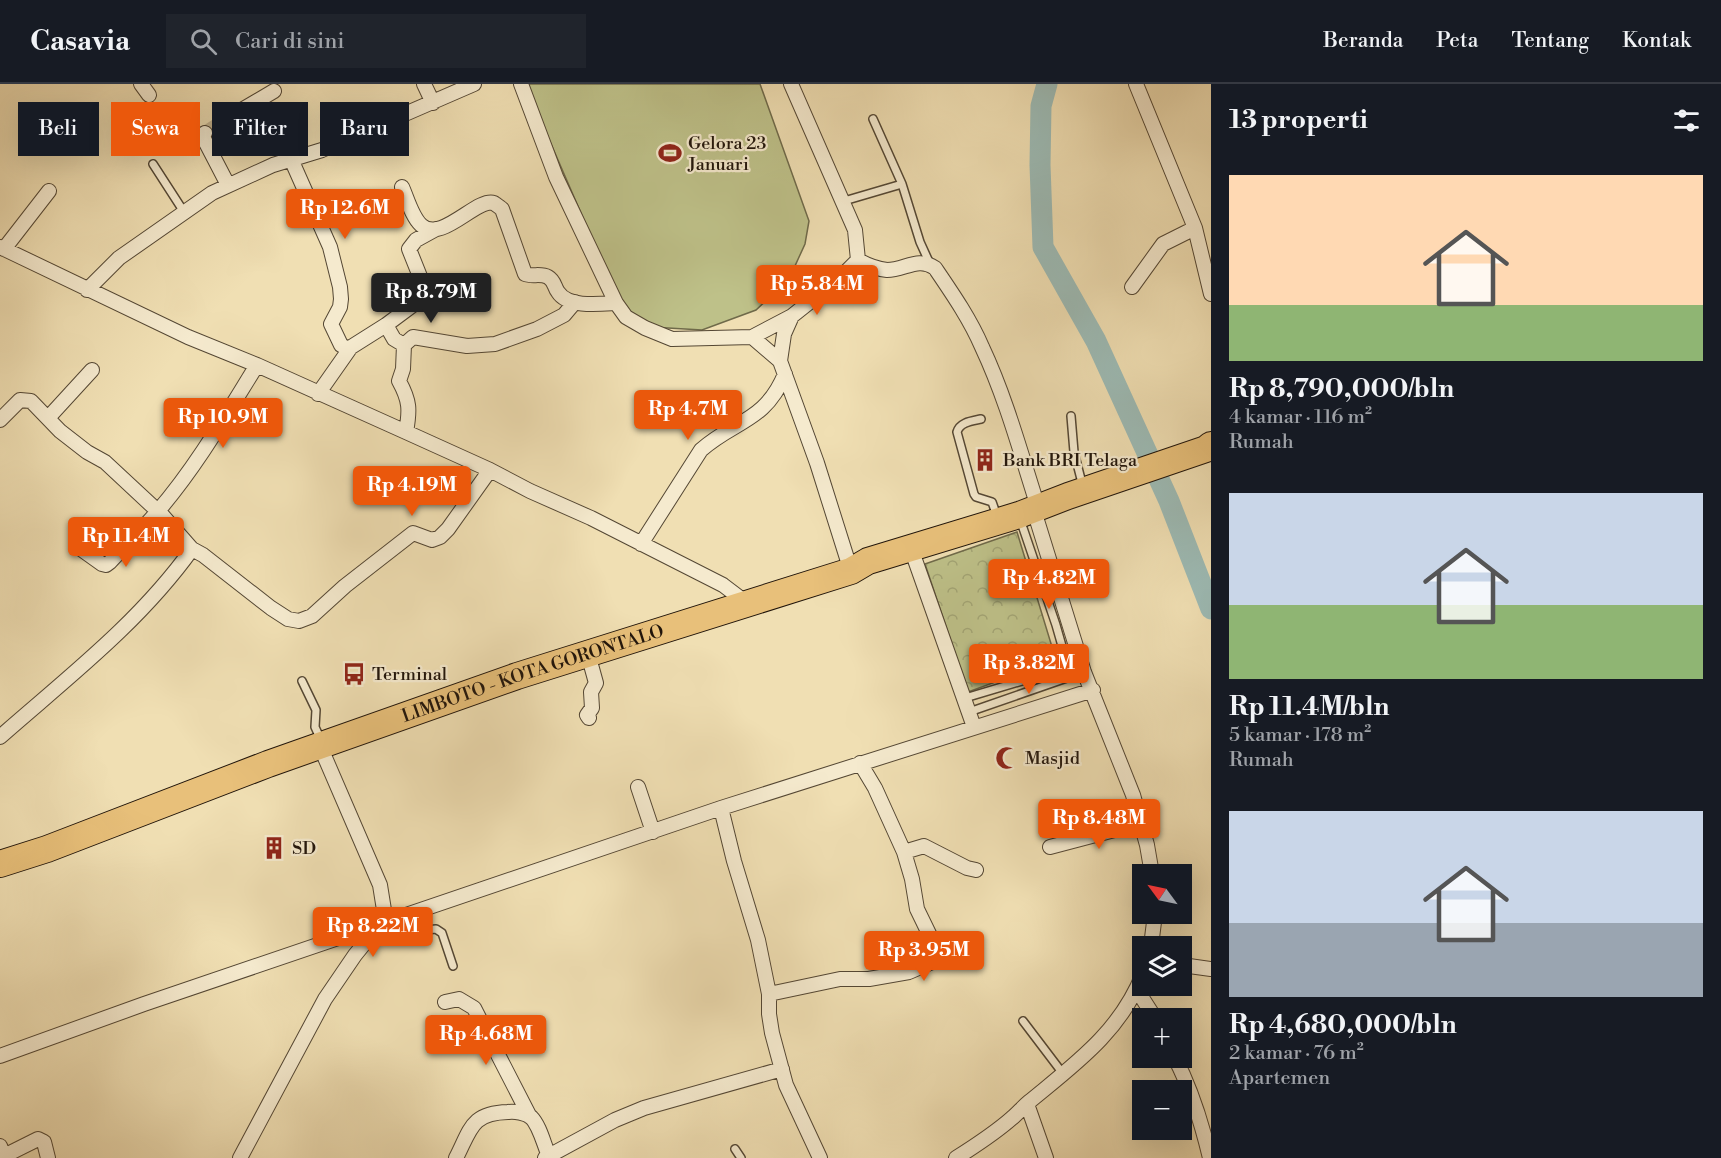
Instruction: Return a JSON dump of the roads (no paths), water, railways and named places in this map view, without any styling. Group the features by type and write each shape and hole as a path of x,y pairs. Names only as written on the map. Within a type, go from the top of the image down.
{"highway":[{"path":"851,571 872,570 914,557 1073,498 1172,467 1211,445"},
{"path":"1172,467 1211,465"},
{"name":"LIMBOTO - KOTA GORONTALO","path":"0,864 47,849 268,764 517,676 851,571 868,561 1023,517"}],"street":[{"path":"424,84 433,103"},
{"path":"87,290 119,258 212,193 291,159 322,150 474,84"},
{"path":"520,84 556,177 616,303 626,317 645,328 672,339 752,337 792,316 841,277 858,260"},
{"path":"791,84 844,201 855,230 858,260"},
{"path":"1136,84 1196,228 1211,294"},
{"path":"256,102 274,91"},
{"path":"205,133 201,135 228,185"},
{"path":"291,159 330,247 340,287 339,307 332,324 342,348 348,349 402,315 424,296 425,289 410,247 416,240 487,203 495,203 502,209 525,274 549,278 558,293 566,300 616,303"},
{"path":"402,187 420,224 426,228 439,228"},
{"path":"50,191 2,248 188,337 257,365 591,518 723,585 748,604"},
{"path":"1132,287 1163,244 1196,228"},
{"path":"858,260 887,270 916,263 930,264 935,268 983,347 1009,417 1023,517 1121,762 1141,823 1150,864"},
{"path":"406,432 409,413 408,397 399,381 403,369 404,345 413,337 467,346 495,344 537,329 564,315 575,302"},
{"path":"641,544 701,450 713,439 751,419 775,394 783,368 784,334 792,316"},
{"path":"386,325 394,339 404,345"},
{"path":"752,337 783,368 817,463 851,571"},
{"path":"318,394 351,347"},
{"path":"81,549 106,565 158,511 191,468 257,365"},
{"path":"48,418 93,370"},
{"path":"0,420 20,400 31,401 60,432 105,462 158,511 192,549 271,608 288,619 298,621 312,616 345,586 413,533 432,540 440,537 490,470"},
{"path":"0,737 137,615 159,592 192,549"},
{"path":"914,557 974,727"},
{"path":"588,654 596,683 591,692 593,705 587,715 589,718"},
{"path":"0,1056 381,923 721,808 1093,690"},
{"path":"240,1158 325,999 381,923 384,910 380,885 322,746"},
{"path":"769,994 840,979 869,979 909,972 930,963 936,956 934,944 917,909 904,852 875,788 860,763"},
{"path":"638,787 653,832"},
{"path":"721,808 758,940 769,994 772,1034 798,1114 820,1158"},
{"path":"1050,847 1141,823"},
{"path":"904,852 924,846 967,868 976,870"},
{"path":"1192,966 1211,969"},
{"path":"956,1158 1011,1119 1087,1055 1111,1029 1133,996"},
{"path":"445,1002 459,999 474,1008 537,1127 547,1157 568,1153 615,1120 644,1108 782,1069"},
{"path":"1180,1068 1210,1158"},
{"path":"1027,1104 1046,1158"},
{"path":"456,1158 474,1124 484,1115 517,1112 530,1117"},
{"path":"0,1146 4,1156 38,1139 44,1142 48,1158"}],"lane":[{"path":"873,119 902,184 920,242 930,264"},
{"path":"153,164 184,212"},
{"path":"844,201 891,185 902,184"},
{"path":"1071,416 1077,470 1073,498"},
{"path":"981,419 963,424 958,427 957,432 974,494 976,497 1023,517 1068,667"},
{"path":"965,698 1068,667 1083,668"},
{"path":"969,712 1083,668"},
{"path":"302,681 316,710 315,727 322,746"},
{"path":"402,916 410,929 415,932 436,929 442,933 453,966"},
{"path":"1023,1021 1064,1075"},
{"path":"735,1149 741,1158"}],"waterway":[{"path":"1047,84 1041,106 1040,165 1043,247 1096,341 1169,501 1211,609"}],"tunnel":[{"path":"205,133 212,128"}],"place":[{"name":"Gelora 23 Januari","path":"670,153"},
{"name":"Bank BRI Telaga","path":"985,460"},
{"name":"Terminal","path":"354,674"},
{"name":"Masjid","path":"1007,758"},
{"name":"SD","path":"274,848"}]}
